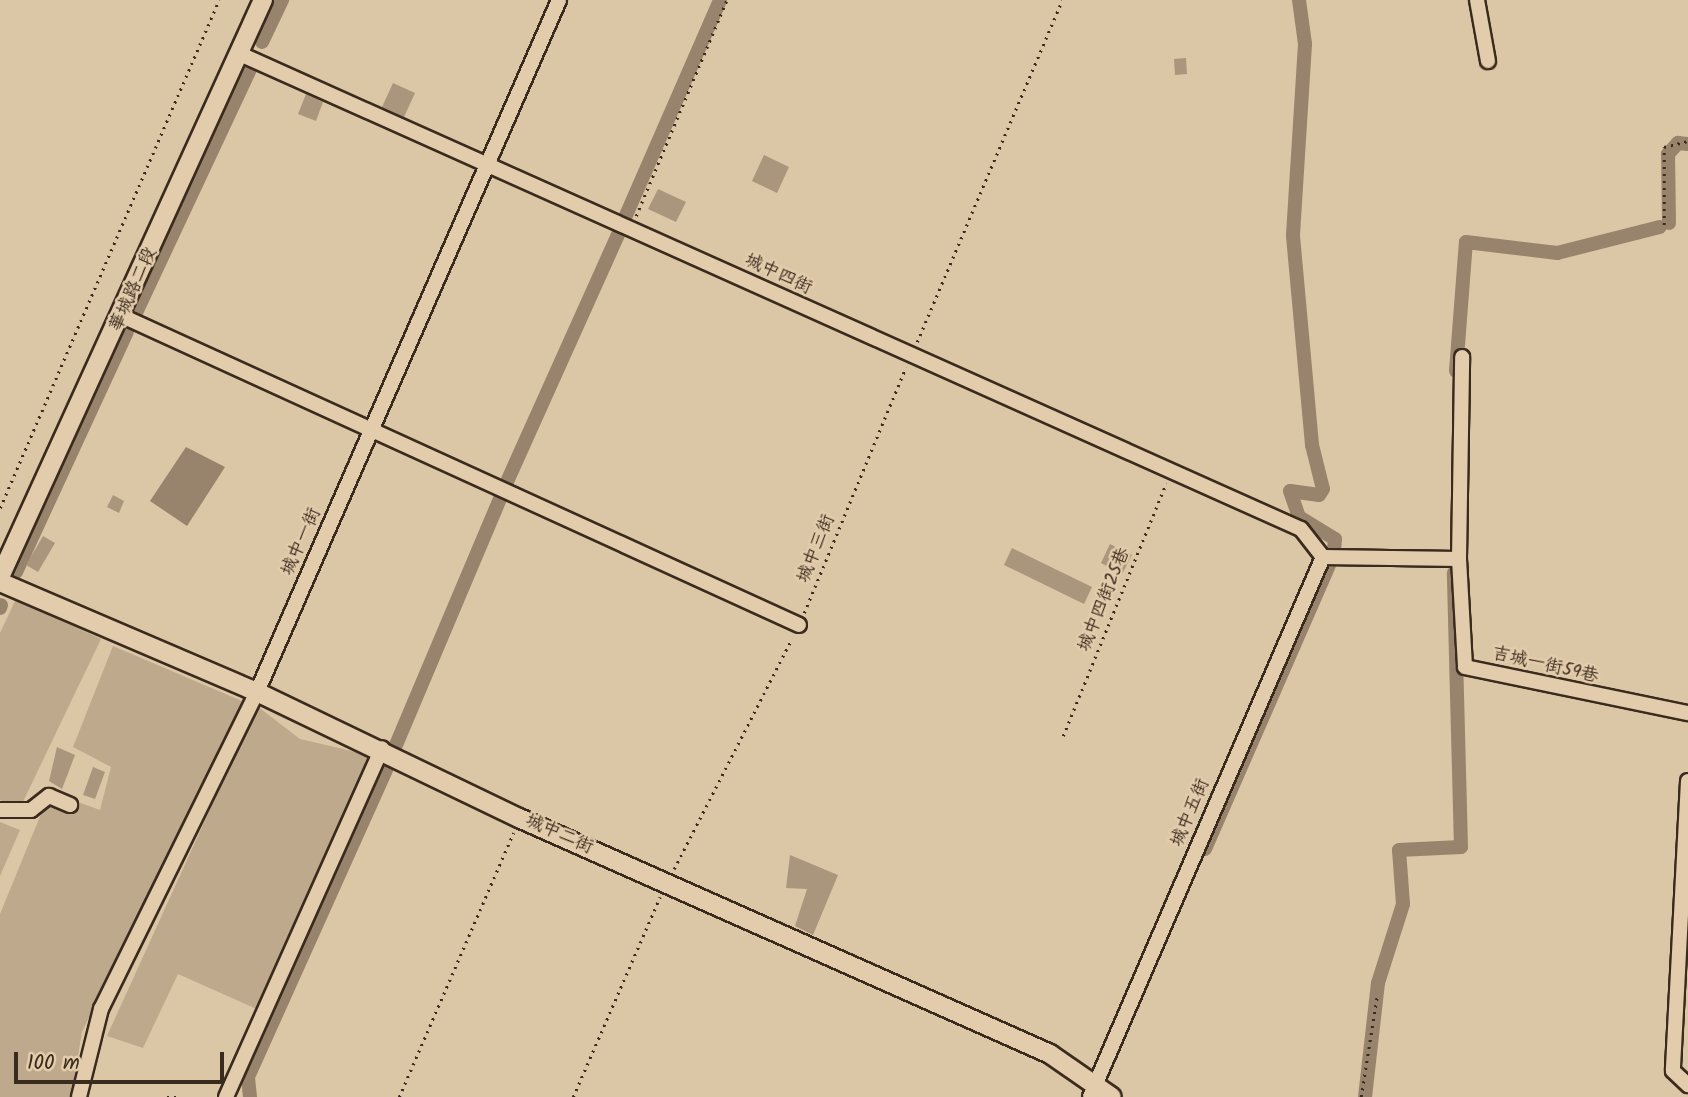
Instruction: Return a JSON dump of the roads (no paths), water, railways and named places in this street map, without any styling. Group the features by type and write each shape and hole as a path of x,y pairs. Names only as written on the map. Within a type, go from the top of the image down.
{"street":[{"name":"華城路二段","path":"0,580 263,0"},
{"name":"城中一街","path":"79,1097 101,1009 257,692 559,0"},
{"path":"1477,0 1488,61"},
{"name":"城中四街","path":"240,54 487,169 631,229 910,357 1301,529 1323,557"},
{"path":"122,316 372,433 799,625"},
{"path":"1323,557 1460,559 1462,357"},
{"name":"城中五街","path":"1092,1091 1323,557"},
{"name":"吉城一街59巷","path":"1460,559 1465,667 1688,713"},
{"name":"城中二街","path":"0,580 382,748 519,818 1051,1054 1092,1091 1112,1097"},
{"path":"226,1097 382,748"},
{"path":"1688,781 1673,1071 1688,1085"},
{"path":"0,810 31,810 49,796 71,805"},
{"path":"234,1079 242,1097"}],"waterway":[{"path":"262,42 282,0"},
{"path":"624,220 720,0"},
{"path":"1299,0 1305,44 1293,236 1312,445 1323,489 1319,495 1290,491 1299,517 1335,539 1334,550"},
{"path":"133,319 250,69"},
{"path":"1669,223 1668,154 1678,143 1688,144"},
{"path":"1456,371 1466,242 1557,253 1660,227"},
{"path":"506,484 618,235"},
{"path":"16,572 127,332"},
{"path":"396,745 500,499"},
{"path":"1205,849 1329,565"},
{"path":"1365,1097 1378,983 1403,904 1399,850 1461,847 1454,573"},
{"path":"250,1097 248,1077 386,770"}]}
